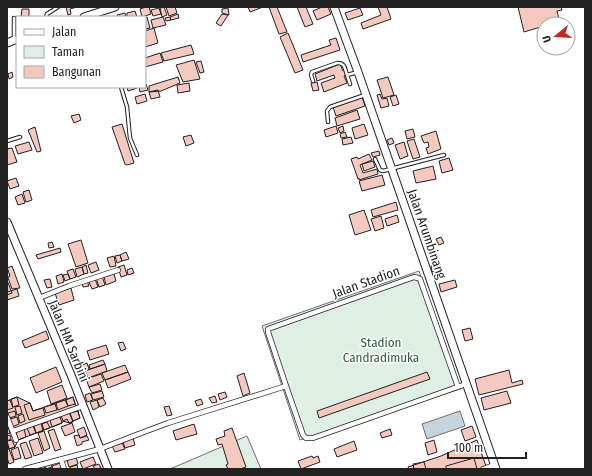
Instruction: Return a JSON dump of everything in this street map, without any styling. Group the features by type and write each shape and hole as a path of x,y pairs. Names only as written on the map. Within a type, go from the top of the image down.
{"main road":[{"path":"87,16 115,7"},
{"name":"Jalan Arumbinang","path":"334,7 495,467"},
{"path":"7,43 16,40"},
{"name":"Jalan HM Sarbini","path":"7,222 108,469"}],"street":[{"path":"39,298 69,286 118,270"},
{"name":"Jalan Stadion","path":"458,387 420,279 418,278 414,277 268,329 302,435 306,438 313,438 458,387 466,384"},
{"path":"25,469 100,449 168,424 286,386"},
{"path":"13,432 83,406"},
{"path":"7,417 16,440"},
{"path":"61,459 64,469"},
{"path":"483,469 495,467"}],"lane":[{"path":"46,16 58,7"},
{"path":"14,18 16,40"},
{"path":"313,81 311,75 312,72 341,63 343,64 350,84"},
{"path":"347,75 358,72"},
{"path":"121,88 127,107 130,138 137,155"},
{"path":"328,122 327,111 330,106 366,95"},
{"path":"7,141 20,137"},
{"path":"375,159 380,170 385,171 391,168 444,155"}],"green space":[{"name":"Stadion Candradimuka","path":"419,271 460,389 300,440 262,326"},
{"path":"247,436 261,469 170,469"}],"shaded area":[{"path":"460,411 465,426 427,439 422,424"}],"building":[{"path":"66,7 77,7 70,9 71,14 68,15"},
{"path":"149,7 151,14 142,16 140,9"},
{"path":"164,7 167,15 162,17 160,8"},
{"path":"166,7 175,7 177,13 169,16"},
{"path":"248,7 263,7 250,12"},
{"path":"269,7 277,7 287,32 279,34"},
{"path":"297,7 306,7 313,24 305,27"},
{"path":"322,7 328,7 331,14 317,20 313,11"},
{"path":"378,7 387,7 391,19 363,29 361,23 381,15"},
{"path":"518,7 561,7 562,10 557,11 558,16 536,16 536,28 524,32"},
{"path":"159,8 161,14 153,16 151,10"},
{"path":"228,8 229,15 222,13 222,9"},
{"path":"360,8 363,15 348,20 345,13"},
{"path":"22,9 29,9 29,16 21,16"},
{"path":"135,11 137,16 127,16 127,13"},
{"path":"125,13 126,16 118,16"},
{"path":"178,14 179,18 171,20 170,17"},
{"path":"222,14 228,15 221,26 216,23"},
{"path":"163,17 166,25 153,28 151,20"},
{"path":"170,17 171,20 166,21 165,18"},
{"path":"146,18 150,28 146,29"},
{"path":"154,28 158,43 146,47 146,31"},
{"path":"288,33 303,70 295,73 280,37"},
{"path":"336,38 340,50 303,62 301,55 331,45 329,40"},
{"path":"191,45 194,54 164,61 161,53"},
{"path":"160,53 163,62 146,67 146,58"},
{"path":"194,60 200,79 183,82 176,65"},
{"path":"201,61 204,72 200,73 196,62"},
{"path":"340,64 343,71 345,70 346,75 344,76 347,83 324,92 321,83 335,78 334,75 317,81 315,74"},
{"path":"12,72 13,77 9,79 8,74"},
{"path":"178,77 180,83 161,91 149,92 149,86"},
{"path":"388,77 394,95 383,98 377,80"},
{"path":"317,82 319,90 313,91 311,83"},
{"path":"189,83 190,91 178,93 177,85"},
{"path":"146,84 148,90 140,92 139,88 146,88"},
{"path":"127,88 137,88 128,91"},
{"path":"158,90 160,97 151,99 149,92"},
{"path":"145,94 147,101 137,104 135,97"},
{"path":"380,94 382,99 387,98 389,106 381,108 377,95"},
{"path":"396,95 399,104 393,106 390,97"},
{"path":"362,97 365,106 336,116 333,107"},
{"path":"357,110 360,119 337,126 335,118"},
{"path":"79,114 81,120 74,123 71,116"},
{"path":"122,124 134,163 127,165 125,164 112,127"},
{"path":"364,124 368,135 355,139 352,128"},
{"path":"336,126 338,133 326,137 324,130"},
{"path":"343,126 344,131 340,133 338,128"},
{"path":"35,127 41,151 37,152 28,130"},
{"path":"413,129 415,137 407,139 405,131"},
{"path":"436,131 441,149 428,154 426,148 429,147 428,142 424,143 421,136"},
{"path":"345,132 347,137 341,138 340,134"},
{"path":"191,135 194,143 186,146 183,137"},
{"path":"351,137 353,143 343,145 342,139"},
{"path":"392,138 394,143 389,145 387,140"},
{"path":"414,139 420,157 413,159 407,141"},
{"path":"29,142 32,150 18,154 15,146"},
{"path":"404,142 408,156 400,159 395,145"},
{"path":"12,148 17,162 7,165 7,149"},
{"path":"379,151 380,155 373,157 371,153"},
{"path":"369,154 372,160 360,165 363,173 377,169 378,174 359,180 351,159 357,157 358,159"},
{"path":"449,158 453,170 442,173 439,161"},
{"path":"373,161 375,167 364,171 362,164"},
{"path":"433,166 436,179 416,183 413,171"},
{"path":"382,175 385,185 362,191 359,181"},
{"path":"16,178 19,186 10,189 7,181"},
{"path":"29,190 32,200 26,202 23,192"},
{"path":"22,194 25,203 18,205 15,197"},
{"path":"396,202 398,210 373,217 371,210"},
{"path":"364,210 371,230 355,235 349,215"},
{"path":"397,215 399,222 387,226 385,219"},
{"path":"381,216 384,228 375,231 371,219"},
{"path":"429,233 431,238 424,240 422,235"},
{"path":"441,237 444,243 439,245 436,239"},
{"path":"81,240 88,263 76,267 68,244"},
{"path":"431,241 433,248 428,250 425,243"},
{"path":"52,242 54,247 49,248 48,243"},
{"path":"60,248 61,252 38,259 36,255"},
{"path":"126,252 129,259 122,261 120,255"},
{"path":"120,255 122,261 117,263 115,256"},
{"path":"114,256 116,266 110,267 107,258"},
{"path":"96,262 99,270 91,273 88,265"},
{"path":"440,264 442,270 432,272 431,266"},
{"path":"86,265 88,273 84,274 82,267"},
{"path":"124,265 127,275 121,277 118,267"},
{"path":"12,266 20,288 12,289 7,275 7,268"},
{"path":"7,267 10,276 7,278"},
{"path":"82,267 84,274 77,277 75,269"},
{"path":"132,268 134,273 128,275 127,270"},
{"path":"73,269 76,277 70,279 67,271"},
{"path":"62,274 64,282 58,284 56,276"},
{"path":"68,274 70,279 65,281 63,275"},
{"path":"114,274 116,281 106,285 104,277"},
{"path":"102,276 105,285 99,287 96,278"},
{"path":"50,279 52,287 47,288 44,280"},
{"path":"95,279 98,287 92,289 89,282"},
{"path":"7,280 12,293 7,295"},
{"path":"455,280 457,287 441,292 439,284"},
{"path":"87,281 89,286 83,287 82,282"},
{"path":"71,288 74,300 59,305 55,293"},
{"path":"17,289 19,296 7,300 7,292"},
{"path":"470,328 473,339 465,341 462,330"},
{"path":"46,331 49,339 25,348 22,341"},
{"path":"123,342 126,349 121,351 118,343"},
{"path":"106,345 109,354 90,360 87,351"},
{"path":"103,360 105,364 90,369 89,365"},
{"path":"87,363 89,369 82,371 80,366"},
{"path":"105,364 107,371 88,378 85,371"},
{"path":"125,365 128,372 105,380 102,373"},
{"path":"56,367 62,382 36,393 30,378"},
{"path":"509,370 512,383 522,380 523,384 479,395 475,379"},
{"path":"128,372 131,379 108,388 105,380"},
{"path":"427,372 430,379 319,418 317,411"},
{"path":"244,373 250,393 243,396 237,376"},
{"path":"101,374 104,381 89,387 86,379"},
{"path":"100,384 102,390 92,393 89,387"},
{"path":"62,385 67,398 51,404 47,391"},
{"path":"102,391 104,397 93,400 91,394"},
{"path":"507,391 511,403 484,410 481,398"},
{"path":"225,392 227,397 220,400 218,394"},
{"path":"90,393 93,400 87,402 85,395"},
{"path":"215,396 217,402 212,403 209,398"},
{"path":"17,397 19,405 13,407 11,399"},
{"path":"17,397 30,403 33,411 73,397 80,418 69,423 63,421 62,423 18,440 15,447 9,449 7,442 7,401"},
{"path":"73,397 75,404 68,406 66,400"},
{"path":"103,398 106,404 100,407 97,400"},
{"path":"201,399 203,404 197,406 195,401"},
{"path":"10,400 13,408 7,410 7,401"},
{"path":"65,400 68,406 58,410 56,403"},
{"path":"97,400 99,407 93,410 90,402"},
{"path":"30,403 33,411 43,408 45,415 29,420 24,405"},
{"path":"55,404 57,410 46,413 44,407"},
{"path":"20,406 22,413 17,415 15,407"},
{"path":"169,406 172,415 167,416 164,407"},
{"path":"15,411 16,416 9,418 8,413"},
{"path":"78,411 80,418 73,421 70,413"},
{"path":"69,412 73,422 69,423 67,419 63,421 61,415"},
{"path":"23,414 25,421 20,423 18,416"},
{"path":"17,417 19,424 12,427 10,419"},
{"path":"60,417 62,423 52,427 50,420"},
{"path":"47,422 50,428 44,430 42,424"},
{"path":"41,423 43,431 36,433 34,426"},
{"path":"72,423 75,432 65,436 61,427"},
{"path":"194,424 197,434 176,440 173,431"},
{"path":"33,426 36,433 30,435 27,428"},
{"path":"472,426 476,437 465,441 461,430"},
{"path":"7,427 10,433 7,434"},
{"path":"84,427 87,435 80,438 77,430"},
{"path":"232,428 246,467 240,469 228,469 222,444 218,445 216,439 225,436 224,431"},
{"path":"24,429 26,437 18,440 16,431"},
{"path":"54,429 61,449 55,451 48,431"},
{"path":"390,429 392,435 382,438 380,433"},
{"path":"44,431 50,448 44,451 38,433"},
{"path":"10,435 11,439 7,441 7,436"},
{"path":"79,435 80,438 87,436 89,440 82,442 82,444 77,446 74,436"},
{"path":"38,438 43,453 34,456 29,441"},
{"path":"133,438 135,445 125,448 123,442"},
{"path":"12,440 15,447 9,449 7,441"},
{"path":"434,440 437,452 428,455 425,443"},
{"path":"477,440 487,469 409,469 408,467 441,456"},
{"path":"354,441 357,450 337,457 334,449"},
{"path":"26,442 32,457 25,459 20,444"},
{"path":"122,443 125,449 115,452 112,446"},
{"path":"18,447 21,458 14,460 11,450"},
{"path":"7,449 9,449 14,462 9,464 7,457"},
{"path":"312,456 313,458 318,456 320,462 301,469 298,461"},
{"path":"76,457 78,464 69,467 67,460"},
{"path":"93,457 96,464 83,469 80,462"},
{"path":"474,458 477,469 446,469 446,466"},
{"path":"51,462 52,467 46,469 44,464"},
{"path":"424,462 426,469 414,469 413,464"},
{"path":"60,463 62,467 53,469 52,466"},
{"path":"99,464 101,468 95,469 93,466"},
{"path":"44,465 45,469 31,469"},
{"path":"77,465 78,469 71,469 70,467"}]}
